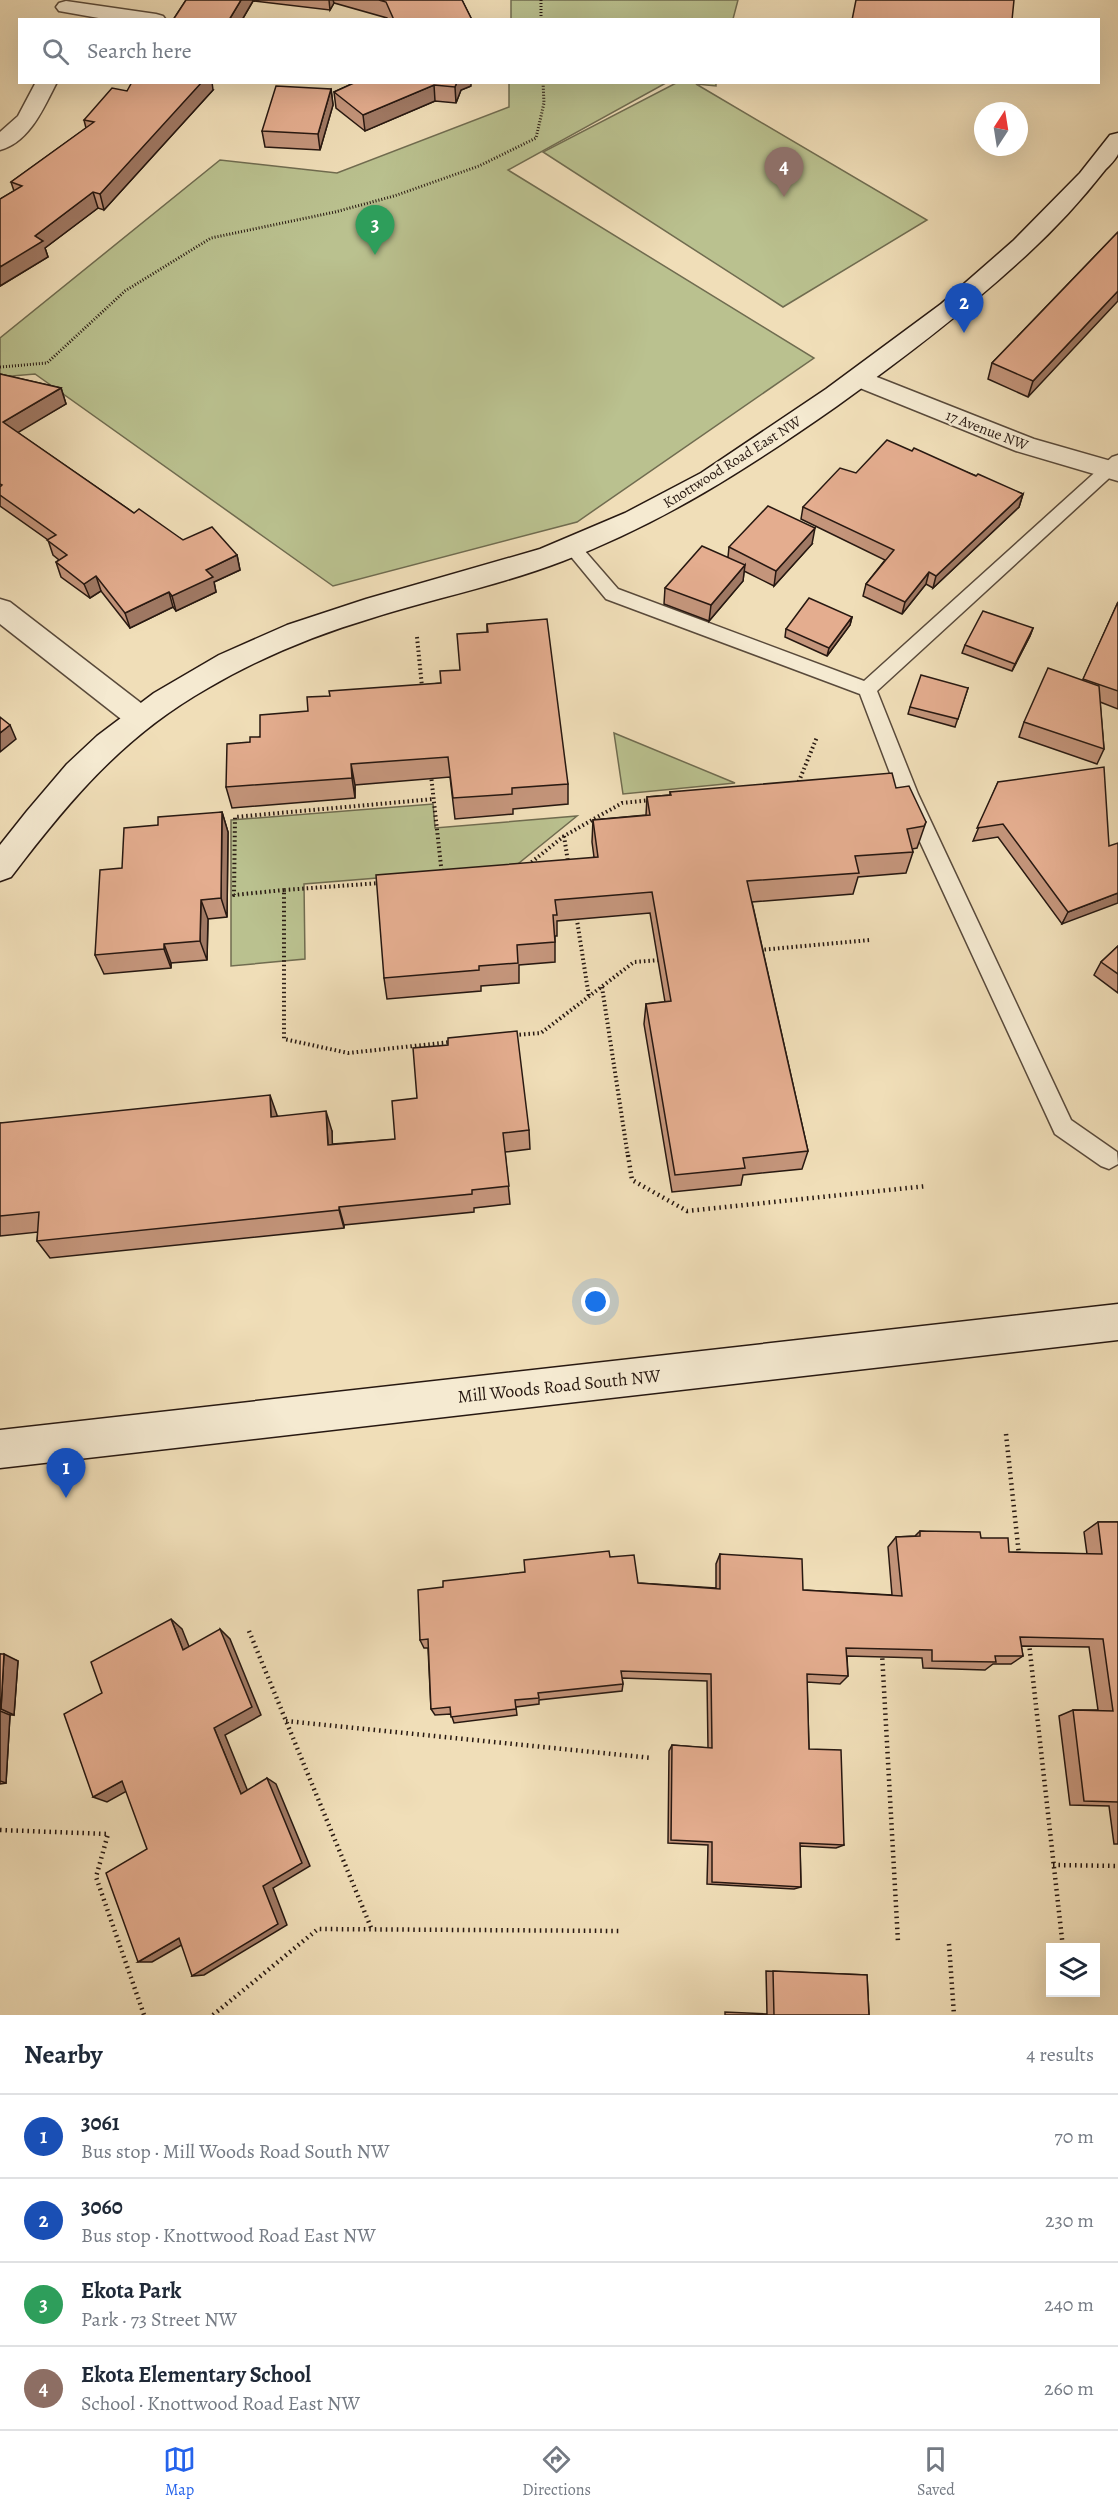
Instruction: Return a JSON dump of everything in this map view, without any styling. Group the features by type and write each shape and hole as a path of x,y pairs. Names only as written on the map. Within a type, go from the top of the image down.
{"street":[{"path":"64,9 139,18"},
{"path":"0,143 27,120 46,84"},
{"name":"Knottwood Road East NW","path":"0,868 73,778 107,745 180,690 231,663 314,627 364,609 482,577 572,547 644,516 694,489 778,435 930,326 1014,254 1096,170 1118,141"},
{"name":"17 Avenue NW","path":"859,378 1025,445 1115,468"},
{"path":"0,609 140,718"},
{"name":"Mill Woods Road South NW","path":"0,1449 1118,1322"}],"lane":[{"path":"867,689 1115,468"},
{"path":"572,547 612,594 867,689 908,794 1063,1127 1109,1159"}],"path":[{"path":"541,0 541,18"},
{"path":"0,367 47,363 125,291 211,238 335,212 394,196 479,166 536,138 544,104 543,84"},
{"path":"417,637 423,695"},
{"path":"796,789 817,737"},
{"path":"430,764 442,879"},
{"path":"386,883 234,895 235,817 434,799"},
{"path":"527,866 564,836 622,802 657,800"},
{"path":"564,836 569,871"},
{"path":"284,890 284,1039 348,1053 462,1041"},
{"path":"574,905 589,997"},
{"path":"752,951 870,940"},
{"path":"507,1036 542,1033 634,962 670,959"},
{"path":"602,987 632,1180 687,1210 927,1186"},
{"path":"1006,1434 1020,1560"},
{"path":"1027,1630 1063,1943"},
{"path":"249,1631 372,1930"},
{"path":"882,1647 898,1942"},
{"path":"286,1721 652,1758"},
{"path":"0,1830 108,1834 96,1877 144,2015"},
{"path":"1053,1865 1118,1866"},
{"path":"213,2015 318,1929 621,1931"},
{"path":"949,1944 954,2015"}],"green space":[{"path":"511,0 738,0 733,18 511,18"},
{"path":"509,84 664,84 508,170 814,358 577,522 333,586 35,374 0,377 0,338 220,160 337,173 509,107"},
{"path":"674,84 696,84 927,220 783,307 543,152"},
{"path":"614,733 735,783 623,794"},
{"path":"433,804 435,828 577,816 514,867 304,884 305,959 231,966 231,820"}],"building":[{"path":"186,0 241,0 230,18 174,18"},
{"path":"379,0 462,0 471,18 393,18 386,2"},
{"path":"856,0 1014,0 1012,18 852,18"},
{"path":"131,84 200,84 100,194 93,192 35,236 43,241 0,267 0,199 22,186 11,182 94,122 84,120 112,88 127,91"},
{"path":"352,84 456,84 455,87 434,85 363,115 334,92"},
{"path":"276,86 331,89 318,134 262,131"},
{"path":"1118,232 1118,291 1033,381 992,363"},
{"path":"0,374 61,388 3,422 134,513 139,509 183,540 212,527 237,555 206,570 213,577 172,596 169,592 125,613 96,576 84,584 56,562 67,555 47,540 56,535 0,495 2,485 0,484"},
{"path":"887,440 912,451 914,448 1023,494 936,576 929,572 905,602 866,584 894,550 803,507 840,468 856,473"},
{"path":"768,506 815,528 776,571 729,547"},
{"path":"702,546 745,565 711,605 665,588"},
{"path":"809,598 852,617 829,648 786,629"},
{"path":"1118,602 1118,691 1083,679"},
{"path":"983,611 1033,628 1015,664 965,645"},
{"path":"547,619 568,784 512,788 512,794 453,798 448,757 351,764 352,778 226,787 227,744 250,742 250,737 260,737 260,715 308,711 307,697 330,696 329,691 441,683 440,671 460,670 457,634 488,632 487,624"},
{"path":"1048,668 1099,686 1104,749 1024,722"},
{"path":"921,675 968,688 958,719 910,707"},
{"path":"0,717 10,725 0,733"},
{"path":"1104,767 1109,846 1118,843 1118,893 1068,912 1003,824 977,828 998,782"},
{"path":"892,773 896,788 909,786 926,822 924,826 907,829 913,852 855,856 859,873 747,881 808,1151 743,1158 745,1168 675,1175 646,1004 671,1001 652,892 555,900 557,915 553,915 555,942 517,945 518,963 479,966 479,970 384,978 376,875 598,857 593,820 650,815 647,797 671,795 670,792"},
{"path":"222,812 221,898 201,900 200,941 164,944 164,949 95,955 100,870 122,868 124,828 158,825 158,817"},
{"path":"1118,946 1118,974 1101,962"},
{"path":"517,1031 529,1130 503,1133 509,1186 472,1190 472,1194 339,1207 339,1210 37,1241 39,1212 0,1216 0,1123 270,1095 271,1117 326,1111 328,1145 395,1139 392,1101 417,1098 413,1048 448,1045 448,1038"},
{"path":"1098,1522 1118,1522 1118,1802 1084,1801 1073,1710 1113,1711 1103,1639 1020,1637 1023,1656 995,1656 996,1662 932,1661 932,1650 846,1648 848,1676 807,1674 809,1749 841,1750 844,1845 800,1843 801,1887 712,1882 712,1842 671,1840 672,1745 712,1748 711,1674 621,1671 623,1684 538,1693 539,1698 515,1700 516,1709 451,1717 450,1707 431,1709 428,1639 420,1640 418,1590 443,1587 443,1581 525,1572 524,1560 609,1551 610,1557 634,1555 638,1583 720,1589 720,1554 802,1559 803,1590 902,1596 896,1537 920,1536 920,1531 980,1532 981,1538 1008,1538 1009,1552 1102,1554"},
{"path":"171,1619 183,1650 220,1629 252,1707 214,1728 241,1794 267,1778 302,1863 263,1886 278,1924 192,1976 179,1938 138,1962 106,1873 147,1849 122,1781 93,1797 64,1714 102,1693 91,1662"},
{"path":"0,1654 4,1654 1,1709 0,1709"},
{"path":"773,1971 867,1975 869,2015 774,2015"}],"place":[{"name":"Ekota Elementary School","path":"784,197"},
{"name":"Ekota Park","path":"375,255"},
{"name":"3060","path":"964,333"},
{"name":"3061","path":"66,1498"}]}
